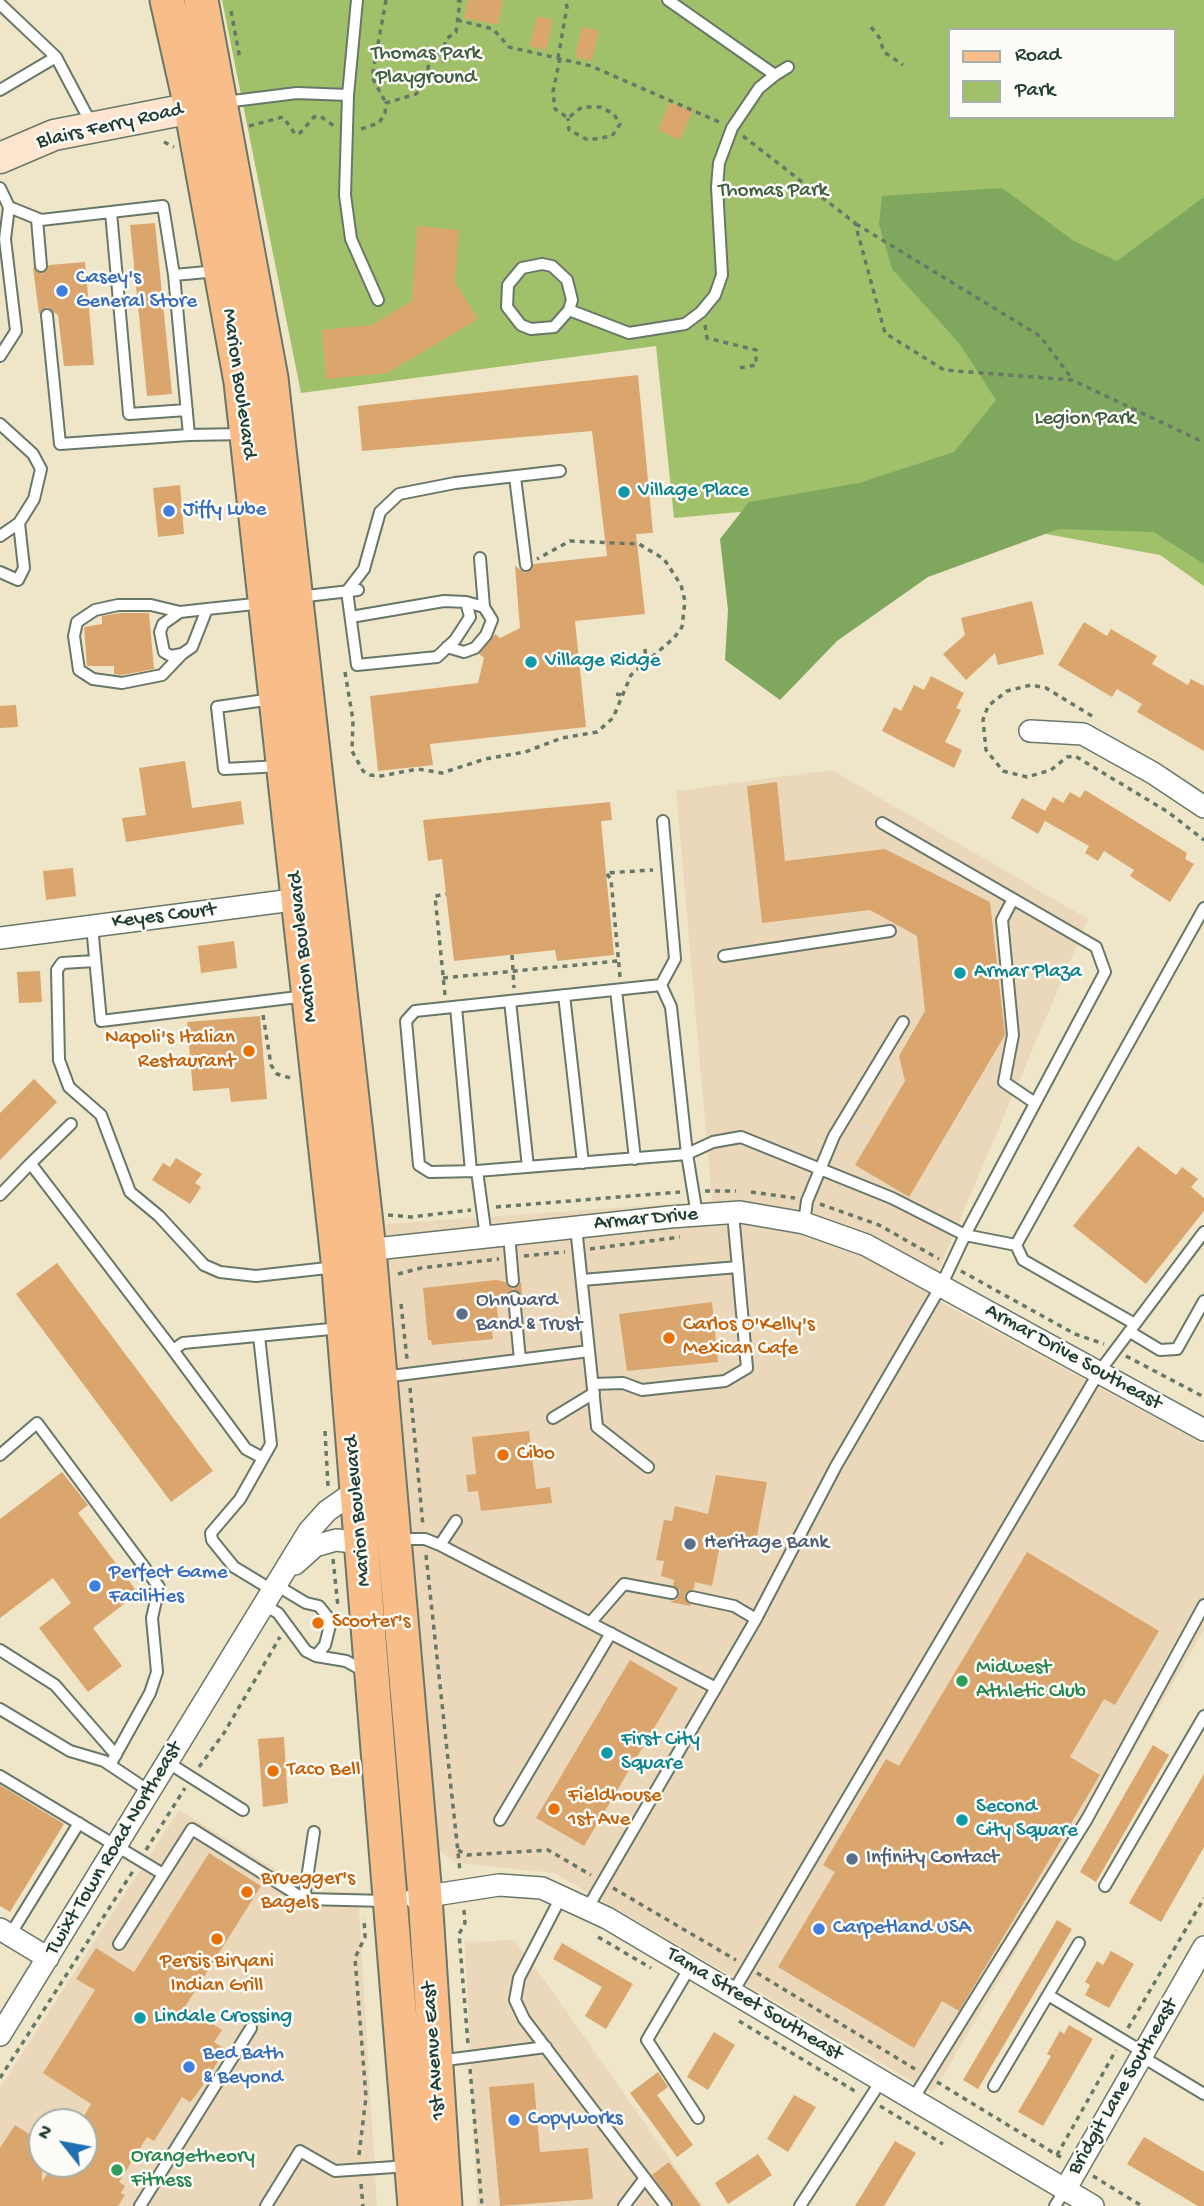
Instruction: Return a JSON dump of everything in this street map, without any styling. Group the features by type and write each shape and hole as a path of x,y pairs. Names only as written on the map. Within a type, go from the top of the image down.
{"main road":[{"name":"Marion Boulevard","path":"167,0 206,104 271,378 262,433 313,897 360,1258 344,1328 373,1488 425,1896"},
{"name":"Marion Boulevard","path":"201,0 206,104 221,271 241,382 262,433"},
{"name":"Blairs Ferry Road","path":"0,158 54,135 206,104"},
{"name":"Marion Boulevard","path":"280,600 276,699 284,766 313,897 309,996 360,1258 394,1374 373,1488"},
{"name":"Marion Boulevard","path":"378,1543 373,1676 378,1901"},
{"name":"1st Avenue East","path":"425,1896 445,2206"},
{"name":"1st Avenue East","path":"378,1901 415,2206"}],"street":[{"path":"1030,731 1083,734 1153,773 1204,807"},
{"name":"Keyes Court","path":"0,938 313,897"},
{"name":"Armar Drive","path":"360,1258 486,1237 576,1227 694,1225 733,1213 804,1223 866,1245 942,1286"},
{"name":"Armar Drive Southeast","path":"942,1286 1204,1430"},
{"name":"Twixt Town Road Northeast","path":"0,2035 11,2009 48,1958 309,1531 327,1511 373,1488"},
{"path":"273,1589 315,1546 336,1540 378,1543"},
{"name":"Tama Street Southeast","path":"378,1901 499,1885 542,1888 587,1909 685,1976 733,1992 913,2099 1060,2198 1093,2206"},
{"path":"5,1932 48,1958"},
{"name":"Bridgit Lane Southeast","path":"1060,2198 1204,1947"}],"lane":[{"path":"357,0 348,95 345,195 351,239 378,300"},
{"path":"668,0 775,75"},
{"path":"0,4 56,57 93,127"},
{"path":"0,90 56,57"},
{"path":"569,310 629,333 685,324 703,309 715,295 722,275 717,187 719,163 732,128 759,88 788,67"},
{"path":"206,104 297,93 348,95"},
{"path":"0,188 9,207 5,239 16,331 0,356"},
{"path":"9,207 37,219 163,206 174,275 189,435"},
{"path":"111,212 129,414 187,410"},
{"path":"37,219 41,266"},
{"path":"542,264 552,266 567,280 572,300 569,310 563,320 543,330 521,325 507,307 508,285 522,268 542,264"},
{"path":"174,275 221,271"},
{"path":"47,316 60,444 262,433"},
{"path":"0,424 33,454 41,469 34,499 19,523 0,536"},
{"path":"466,602 470,617 438,657 357,665 351,617 352,590 364,569 380,512 398,494 560,471"},
{"path":"515,477 525,562"},
{"path":"0,572 18,580 24,568 19,523"},
{"path":"447,647 464,652 475,648 492,620 484,607 480,558"},
{"path":"207,609 200,633 192,647 162,675 122,683 93,679 79,670 74,636 77,622 95,610 118,605 150,605 180,612 352,590"},
{"path":"351,617 444,601 466,602 484,607"},
{"path":"180,612 163,624 160,632 164,652 170,656 182,654"},
{"path":"276,699 217,707 221,744 224,769 284,766"},
{"path":"661,985 675,959 663,821"},
{"path":"587,1909 756,1619 836,1466 942,1286 965,1235 1105,972 1096,947 882,823"},
{"path":"1013,898 1002,920 1013,1035 1004,1082 1035,1103"},
{"path":"1016,1245 1204,908"},
{"path":"92,926 101,1021 309,996"},
{"path":"724,956 890,931"},
{"path":"95,961 61,963 57,970 59,1060 69,1087 101,1115 130,1192 159,1216 204,1265 220,1272 256,1276 360,1258"},
{"path":"661,985 415,1011 406,1021 419,1165 430,1172 474,1171 687,1154 713,1142 741,1137 892,1198 965,1235 1016,1245"},
{"path":"661,985 671,1007 687,1154 694,1191 694,1225"},
{"path":"619,990 635,1158"},
{"path":"564,995 583,1163"},
{"path":"513,1001 528,1167"},
{"path":"451,1007 486,1237"},
{"path":"804,1223 807,1201 834,1136 903,1022"},
{"path":"0,1195 71,1124"},
{"path":"29,1165 173,1350 246,1449 263,1458"},
{"path":"552,1418 593,1388 623,1383 642,1390 725,1381 747,1368 733,1213"},
{"path":"576,1227 597,1427 648,1467"},
{"path":"733,1992 1099,1372 1204,1232"},
{"path":"509,1234 513,1281"},
{"path":"1016,1245 1023,1260 1132,1328 1160,1350 1177,1349 1204,1301"},
{"path":"582,1280 738,1267"},
{"path":"514,1297 520,1360"},
{"path":"173,1350 183,1343 344,1328"},
{"path":"259,1335 271,1444 240,1500 211,1533 212,1540 234,1567 273,1589 319,1606 331,1621 325,1644 316,1656"},
{"path":"394,1374 589,1351"},
{"path":"0,1455 37,1423 159,1587 152,1618 157,1672 150,1693 113,1760"},
{"path":"440,1545 456,1521"},
{"path":"378,1543 440,1545 716,1688"},
{"path":"590,1623 624,1584 672,1593"},
{"path":"273,1589 278,1613 306,1651 316,1656 346,1661 373,1676"},
{"path":"692,1598 734,1606 756,1619"},
{"path":"913,2099 1094,1808 1204,1605"},
{"path":"499,1820 611,1633"},
{"path":"0,1650 55,1685 113,1760 149,1791"},
{"path":"0,1709 70,1751 113,1760"},
{"path":"1105,1886 1202,1723"},
{"path":"167,1762 243,1810"},
{"path":"0,1776 163,1874"},
{"path":"5,1932 79,1823"},
{"path":"119,1944 192,1829 304,1899 378,1901"},
{"path":"304,1899 314,1832"},
{"path":"561,1897 519,1978 515,2000 524,2019 666,2206"},
{"path":"993,2086 1079,1943"},
{"path":"685,1976 647,2040 698,2118"},
{"path":"1048,1994 1204,2094"},
{"path":"140,2206 251,2028"},
{"path":"436,2062 546,2048"},
{"path":"800,2206 881,2081"},
{"path":"266,2206 300,2151 335,2171 412,2166"},
{"path":"624,2206 645,2178"},
{"path":"280,2184 292,2191"}],"path":[{"path":"228,0 240,62"},
{"path":"250,133 249,124 283,117 295,134 299,134 314,117 320,116 337,130 373,128 386,113 386,103 372,77 386,0"},
{"path":"386,103 416,94 423,88 426,70 439,57 439,51 444,47 446,39 456,32 460,1 457,0"},
{"path":"565,0 566,18 552,104 568,118 569,130 588,140 612,136 620,124 614,114 596,107 582,107 568,118"},
{"path":"457,20 494,29 509,47 591,66 732,128 855,223 1040,336 1072,380"},
{"path":"871,27 884,52 903,65"},
{"path":"439,57 445,60 450,57 451,51 444,47"},
{"path":"855,223 885,332 944,370 1072,380 1199,440 1204,439"},
{"path":"703,309 707,338 756,350 756,365 739,368"},
{"path":"357,665 345,666 353,720 351,744 358,763 370,775 381,776 418,769 442,773 485,759 525,752 571,736 590,734 613,718 631,675 674,638 685,614 681,585 664,559 639,544 583,540 559,545 539,559 525,562"},
{"path":"645,649 646,660"},
{"path":"615,694 623,695"},
{"path":"619,990 611,879 606,873 667,869"},
{"path":"446,894 435,896 443,978 451,1007"},
{"path":"512,955 513,1001"},
{"path":"443,978 618,961"},
{"path":"261,1002 271,1065 277,1074 296,1079"},
{"path":"384,1212 396,1217 411,1217 633,1194 694,1191 758,1193 807,1201 878,1225 1075,1334 1116,1350 1204,1397"},
{"path":"360,1258 398,1274 421,1268 637,1245 694,1225"},
{"path":"398,1274 399,1286"},
{"path":"400,1298 378,1543 458,1850 466,1923 459,1934 482,2206"},
{"path":"338,1615 378,1543"},
{"path":"0,2078 192,1777 224,1733 286,1626"},
{"path":"458,1850 467,1855 548,1850 748,1967 1142,2206"},
{"path":"363,2206 360,2169 366,2097 355,1958 378,1901"},
{"path":"587,1931 685,1976"},
{"path":"737,2020 943,2144"}],"shaded area":[{"path":"832,770 1088,919 928,1295 1204,1444 1204,1630 933,2093 554,1873 457,1863 434,1847 394,1416 386,1224 712,1201 676,791"},
{"name":"Lindale Crossing","path":"179,1810 311,1891 358,1892 377,2206 0,2206 0,2088"},
{"path":"514,1940 703,2206 477,2206 465,1942"}],"green space":[{"name":"Thomas Park","path":"222,0 1204,0 1204,586 1160,555 1030,531 904,497 674,518 656,346 301,393"},
{"name":"Legion Park","path":"1002,188 1074,241 1117,261 1204,197 1204,564 1154,532 1059,529 928,577 837,641 780,700 725,660 728,610 720,539 749,502 859,483 954,452 996,400 959,343 892,269 879,224 882,196"}],"building":[{"path":"468,0 503,0 498,25 464,18"},
{"path":"537,16 553,20 546,50 530,46"},
{"path":"582,27 599,31 592,61 575,57"},
{"path":"670,102 692,112 680,140 658,130"},
{"path":"155,223 172,394 147,396 130,225"},
{"path":"417,226 459,230 455,282 478,319 387,373 326,379 322,330 372,325 412,301"},
{"name":"Casey's General Store","path":"85,262 94,365 64,366 58,315 47,307 39,314 33,267 42,274 49,265"},
{"path":"638,375 653,533 636,534 645,614 575,621 586,727 430,744 433,765 378,771 370,696 478,683 484,658 479,654 495,634 500,638 520,628 515,566 526,573 534,564 607,556 592,431 362,451 358,406"},
{"name":"Jiffy Lube","path":"180,485 184,534 158,537 153,488"},
{"path":"1032,601 1044,654 998,665 995,653 966,680 943,654 965,635 961,618"},
{"path":"149,613 154,669 122,675 114,674 114,666 87,666 84,627 102,624 102,616"},
{"path":"1084,622 1107,636 1111,629 1157,656 1152,664 1188,685 1191,679 1204,686 1204,751 1137,712 1142,704 1117,689 1112,697 1058,665"},
{"path":"931,676 964,693 956,708 961,710 945,742 962,750 954,768 882,731 894,707 901,711 914,685 924,690"},
{"path":"16,705 18,727 0,728 0,706"},
{"path":"185,761 192,808 241,801 244,824 126,842 122,818 146,815 139,768"},
{"name":"Armar Plaza","path":"777,782 785,861 885,849 990,902 1005,1035 909,1197 855,1165 905,1081 899,1056 925,1011 917,936 870,910 762,923 747,786"},
{"path":"1085,790 1187,853 1185,859 1194,864 1170,902 1130,876 1134,870 1104,851 1098,861 1085,853 1089,846 1045,821 1038,834 1011,818 1022,798 1045,811 1053,797 1063,803 1070,792 1080,798"},
{"path":"610,802 612,820 601,821 614,955 557,961 555,950 454,961 442,859 428,861 423,820"},
{"path":"73,868 76,896 46,900 43,871"},
{"path":"234,941 237,968 201,973 198,946"},
{"path":"40,971 42,1002 19,1003 17,972"},
{"path":"260,1016 267,1099 231,1102 229,1088 193,1091 187,1022"},
{"path":"34,1079 57,1102 0,1160 0,1113"},
{"path":"1138,1146 1176,1175 1182,1167 1198,1179 1191,1187 1204,1198 1204,1211 1146,1284 1073,1226"},
{"path":"176,1158 202,1174 195,1183 201,1187 190,1204 152,1180 163,1163 170,1167"},
{"path":"57,1263 213,1471 171,1502 16,1294"},
{"name":"Ohnward Band & Trust","path":"496,1280 505,1282 513,1289 506,1298 496,1298 499,1330 492,1331 493,1339 432,1345 431,1340 428,1340 423,1288"},
{"path":"521,1282 522,1296 513,1289"},
{"name":"Carlos O'Kelly's Mexican Cafe","path":"712,1302 718,1362 627,1371 619,1314"},
{"name":"Cibo","path":"529,1431 536,1489 550,1487 552,1503 481,1511 478,1491 468,1492 466,1475 476,1474 472,1437"},
{"name":"Perfect Game Facilities","path":"62,1472 88,1505 78,1513 138,1593 93,1628 122,1666 88,1692 39,1628 71,1603 53,1578 0,1618 0,1519"},
{"name":"Heritage Bank","path":"716,1475 767,1482 755,1547 721,1540 712,1586 695,1582 694,1589 687,1591 684,1596 691,1606 670,1602 677,1599 680,1591 673,1585 674,1580 661,1576 664,1561 656,1560 664,1520 672,1521 675,1506 708,1514"},
{"name":"Second City Square","path":"1027,1552 1159,1631 1115,1705 1104,1699 1070,1757 1100,1775 959,2011 942,2001 914,2048 778,1967 835,1872 823,1865 886,1759 899,1766"},
{"name":"First City Square","path":"630,1660 678,1688 584,1846 536,1818"},
{"name":"Taco Bell","path":"284,1737 288,1803 263,1807 258,1739"},
{"path":"1153,1745 1169,1755 1096,1882 1080,1872"},
{"path":"1204,1774 1204,1847 1161,1922 1129,1903"},
{"path":"0,1785 64,1824 10,1912 0,1906"},
{"name":"Lindale Crossing","path":"209,1853 261,1886 185,2007 222,2030 214,2042 223,2048 221,2057 190,2102 182,2097 154,2141 147,2137 119,2182 125,2186 121,2193 125,2195 118,2206 0,2206 0,2148 15,2125 28,2133 28,2178 42,2178 42,2182 44,2178 98,2178 98,2108 89,2108 91,2104 43,2073 95,1990 76,1979 96,1948 134,1972"},
{"path":"1057,1920 1072,1929 978,2089 963,2080"},
{"path":"562,1943 633,1984 606,2029 585,2016 602,1987 553,1959"},
{"path":"1111,1951 1134,1964 1109,2008 1085,1995 1090,1985 1085,1982 1097,1961 1103,1965"},
{"path":"1069,2025 1093,2039 1043,2126 1018,2112 1051,2056 1047,2054 1060,2031 1064,2034"},
{"path":"714,2032 735,2045 708,2090 687,2077"},
{"path":"658,2072 668,2087 657,2095 693,2145 677,2157 630,2093"},
{"path":"534,2083 540,2152 588,2148 593,2199 500,2206 489,2087"},
{"path":"794,2095 816,2107 788,2152 767,2139"},
{"path":"1144,2137 1204,2172 1204,2206 1198,2206 1127,2164"},
{"path":"895,2141 916,2153 884,2206 855,2206"},
{"path":"758,2154 772,2175 728,2204 715,2183"},
{"path":"669,2162 701,2206 674,2206 652,2175"}],"place":[{"name":"Casey's General Store","path":"62,291"},
{"name":"Village Place","path":"624,492"},
{"name":"Jiffy Lube","path":"169,511"},
{"name":"Village Ridge","path":"531,662"},
{"name":"Armar Plaza","path":"960,973"},
{"name":"Napoli's Italian Restaurant","path":"249,1051"},
{"name":"Ohnward Band & Trust","path":"462,1314"},
{"name":"Carlos O'Kelly's Mexican Cafe","path":"669,1338"},
{"name":"Cibo","path":"503,1455"},
{"name":"Heritage Bank","path":"690,1544"},
{"name":"Perfect Game Facilities","path":"95,1586"},
{"name":"Scooter's","path":"318,1623"},
{"name":"Midwest Athletic Club","path":"962,1681"},
{"name":"First City Square","path":"607,1753"},
{"name":"Taco Bell","path":"273,1771"},
{"name":"Fieldhouse 1st Ave","path":"554,1809"},
{"name":"Second City Square","path":"962,1820"},
{"name":"Infinity Contact","path":"852,1859"},
{"name":"Bruegger's Bagels","path":"247,1892"},
{"name":"Carpetland USA","path":"819,1929"},
{"name":"Persis Biryani Indian Grill","path":"217,1939"},
{"name":"Lindale Crossing","path":"140,2018"},
{"name":"Bed Bath & Beyond","path":"189,2067"},
{"name":"Copyworks","path":"514,2120"},
{"name":"Orangetheory Fitness","path":"117,2170"}],"park label":[{"name":"Thomas Park Playground","path":"426,67"}]}
